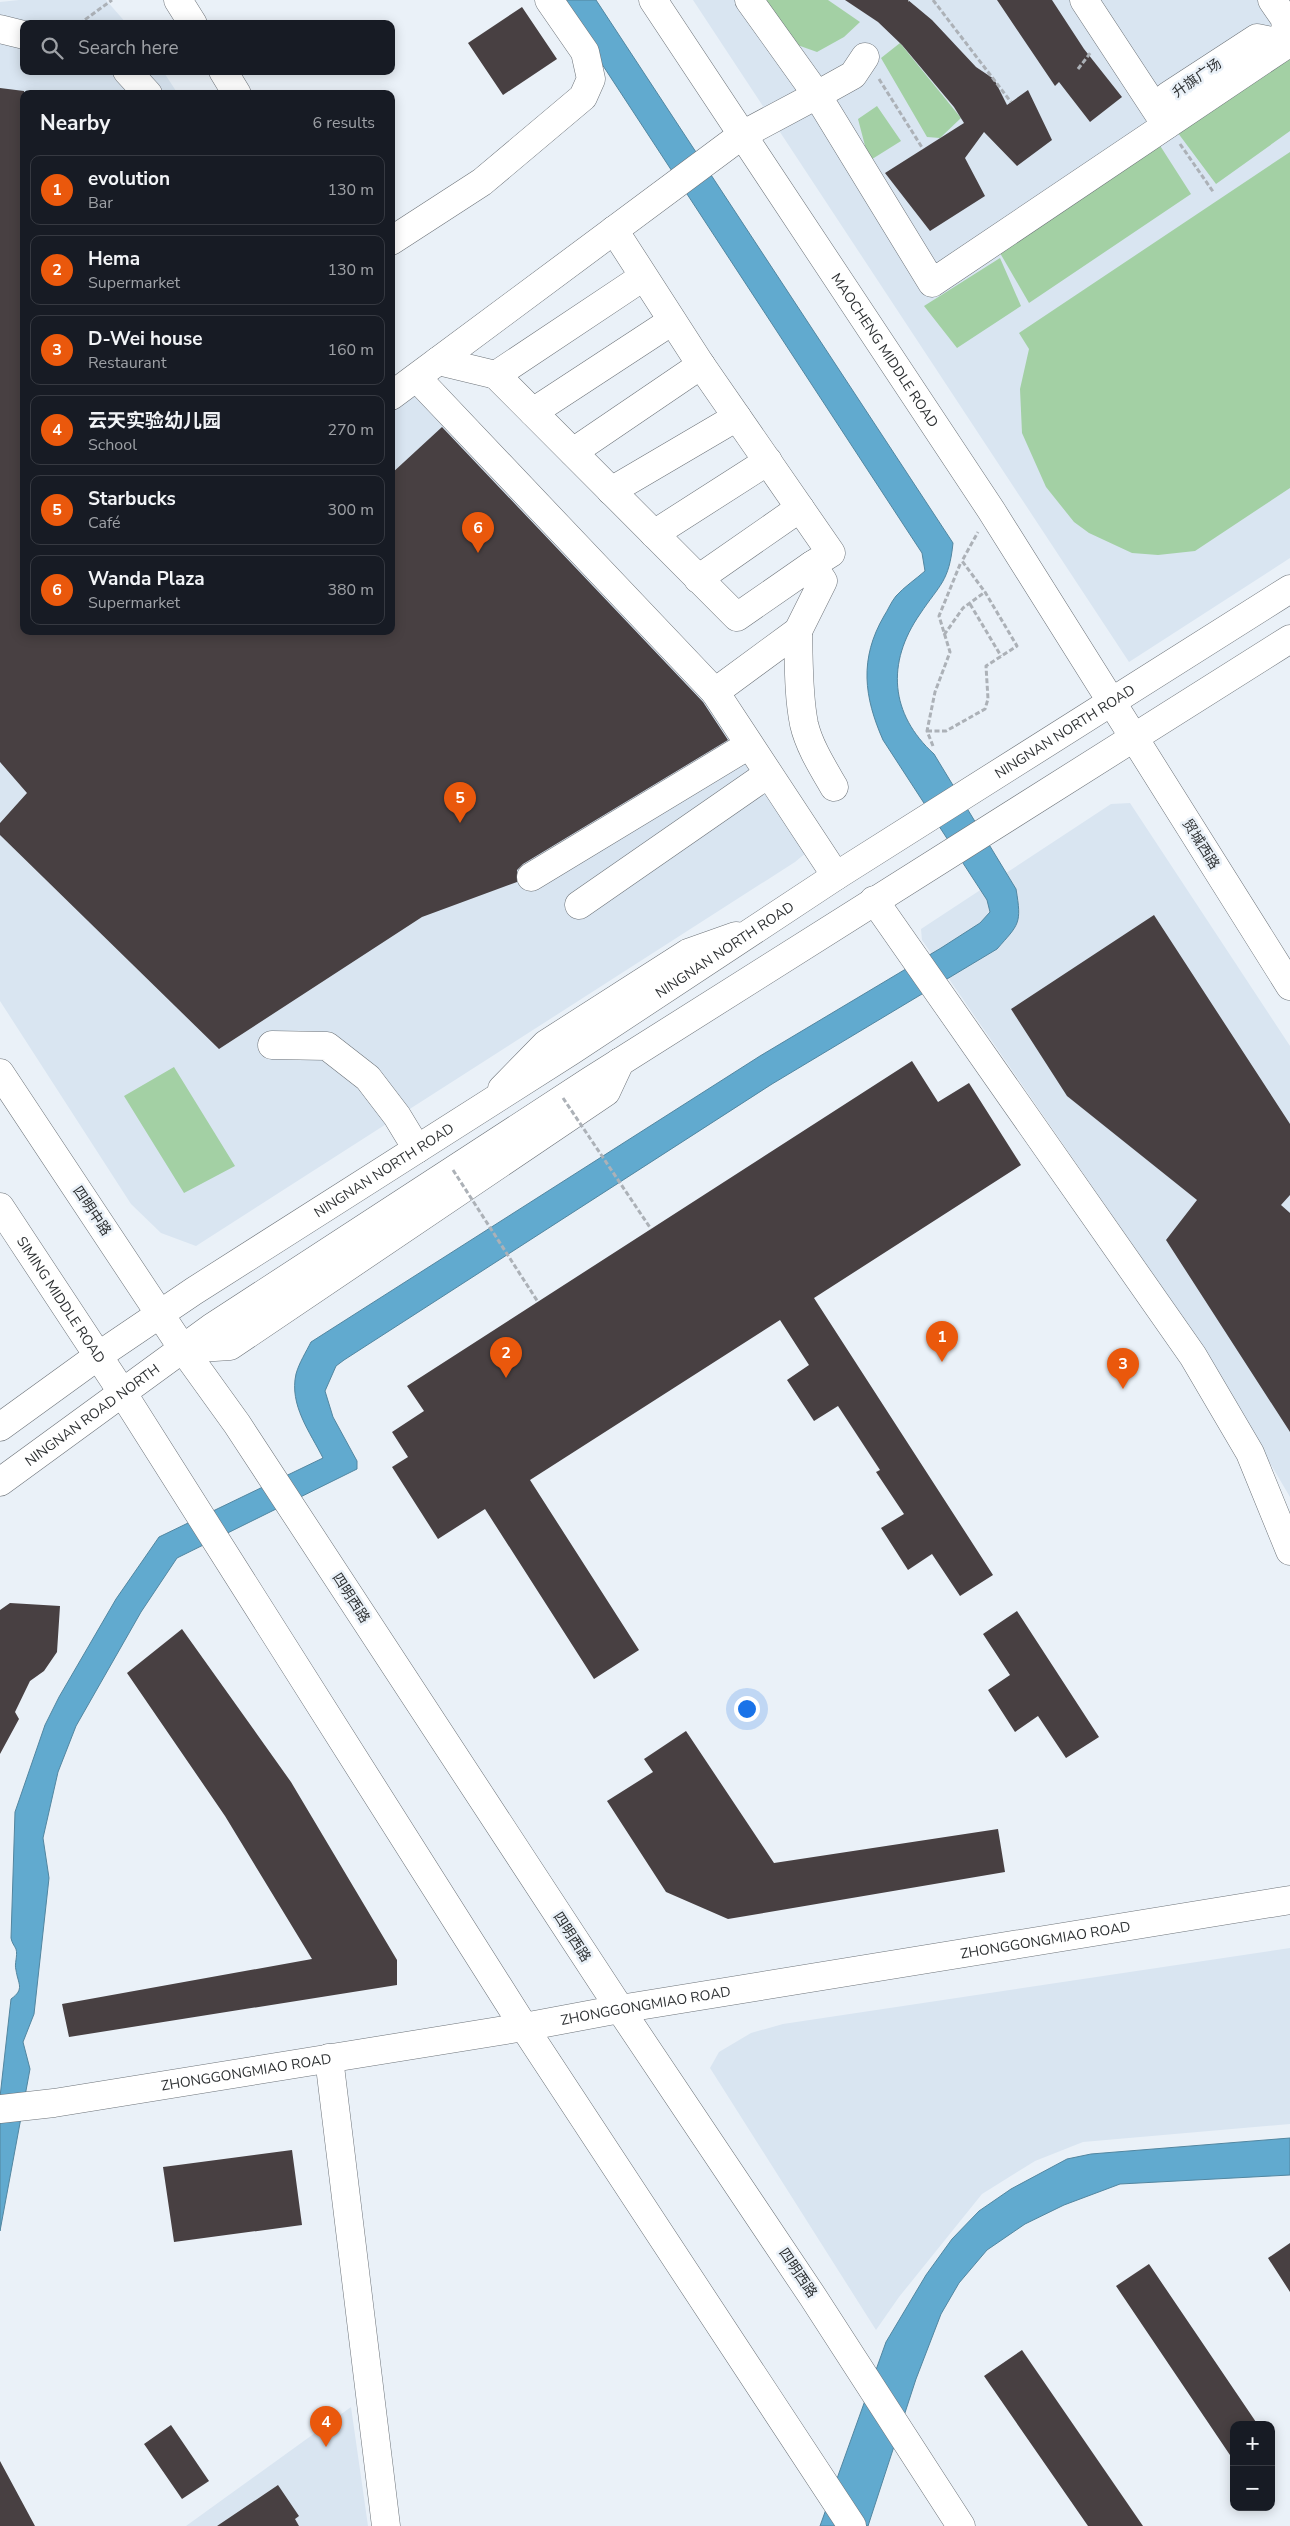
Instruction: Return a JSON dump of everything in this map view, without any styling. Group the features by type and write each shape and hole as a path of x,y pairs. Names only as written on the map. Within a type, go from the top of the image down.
{"main road":[{"path":"178,0 190,20"},
{"path":"395,238 482,182 582,97 591,79 585,52 549,0"},
{"name":"MAOCHENG MIDDLE ROAD","path":"653,0 991,510 1112,702"},
{"path":"749,0 817,95 932,284 1166,125 1084,0"},
{"name":"升旗广场","path":"1166,125 1168,96 1257,38 1288,43 1285,19 1272,0"},
{"path":"0,29 20,34"},
{"path":"395,393 742,135 853,75 865,57"},
{"path":"131,75 144,90"},
{"path":"226,75 235,90"},
{"path":"438,361 496,376 737,617 831,553 701,366 614,230"},
{"path":"496,376 643,277"},
{"path":"533,412 672,321"},
{"path":"573,452 701,366"},
{"path":"417,378 715,692 836,876"},
{"path":"611,491 737,417"},
{"path":"654,534 768,462"},
{"path":"698,579 800,508"},
{"path":"715,692 798,631 823,581 812,565"},
{"name":"NINGNAN NORTH ROAD","path":"98,1356 836,876 1290,589"},
{"path":"798,631 800,688 804,725 819,760 834,787"},
{"path":"183,1348 219,1322 563,1098 874,900 1135,739 1290,639"},
{"name":"贸城西路","path":"1112,702 1290,986"},
{"path":"532,877 749,745"},
{"path":"579,905 768,774"},
{"path":"874,900 1193,1356 1250,1453 1290,1551"},
{"path":"272,1045 327,1046 368,1078 397,1116 417,1149"},
{"path":"183,1348 230,1346 606,1092 620,1062"},
{"name":"四明中路","path":"0,1072 183,1348"},
{"name":"SIMING MIDDLE ROAD","path":"0,1207 122,1392"},
{"name":"NINGNAN ROAD NORTH","path":"0,1482 183,1348"},
{"name":"四明西路","path":"183,1348 237,1424 620,2009 813,2296 961,2526"},
{"path":"0,1427 98,1356"},
{"path":"122,1392 524,2027 852,2526"},
{"name":"ZHONGGONGMIAO ROAD","path":"0,2109 524,2027 620,2009 1290,1900"},
{"path":"329,2058 386,2526"}],"path":[{"path":"84,20 112,0"},
{"path":"933,0 1011,102"},
{"path":"865,57 923,148"},
{"path":"1166,125 1214,193"},
{"path":"934,746 928,731 935,692 950,652 939,616 962,562 991,510"},
{"path":"928,731 946,731 985,709 988,699 986,666 1017,646 985,592 962,562"},
{"path":"944,636 964,608 985,592"},
{"path":"970,604 1000,656"},
{"path":"563,1098 651,1229"},
{"path":"453,1170 538,1302"}],"shaded area":[{"path":"19,0 106,0 124,20 20,20 20,75 166,75 175,90 20,90 20,635 395,635 395,382 421,393 729,719 813,847 795,862 196,1246 161,1233 131,1204 0,1001 0,2"},
{"path":"693,0 1290,0 1290,558 1129,662"},
{"path":"1130,803 1290,1046 1290,1497 1191,1329 922,940 921,929 1111,804"},
{"path":"1290,1948 1290,2124 1083,2142 1035,2161 982,2194 899,2297 876,2330 710,2068 719,2052 751,2033 783,2024"},
{"path":"351,2407 368,2526 186,2526 240,2487"}],"green space":[{"path":"749,0 828,0 860,22 844,37 817,52 775,37"},
{"path":"900,43 961,118 940,138 927,137 881,58"},
{"path":"1290,55 1290,131 1216,184 1175,129"},
{"path":"877,106 901,141 869,161 858,119"},
{"path":"1159,144 1191,194 1029,303 1000,253"},
{"path":"1290,152 1290,488 1195,551 1158,555 1132,553 1089,533 1074,522 1046,487 1022,433 1020,389 1029,349 1019,333"},
{"path":"1000,258 1021,306 957,348 924,306"},
{"path":"174,1067 235,1166 184,1193 124,1096"}],"water":[{"path":"560,0 596,0 953,543 946,575 909,632 902,651 898,669 901,705 908,722 919,739 934,754 1016,889 1019,910 1017,923 997,949 772,1084 336,1366 325,1391 333,1417 357,1461 357,1469 177,1558 141,1612 76,1726 58,1772 43,1838 49,1878 34,2014 23,2042 30,2069 0,2231 0,2097 11,1999 18,1992 20,1986 16,1968 16,1949 11,1938 15,1812 45,1725 59,1697 116,1599 159,1537 323,1458 302,1418 295,1397 296,1374 311,1342 760,1056 941,948 980,923 990,912 987,900 883,740 868,693 868,663 876,632 896,596 925,571 922,553"},
{"path":"1290,2138 1290,2175 1120,2184 1064,2205 1025,2224 987,2250 959,2283 941,2314 916,2379 868,2526 820,2526 886,2342 926,2275 952,2239 979,2211 1011,2189 1067,2159 1091,2154"}],"building":[{"path":"845,0 908,0 932,20 976,67 994,79 1007,105 1028,90 1052,140 1017,166 984,132 965,158 985,196 930,231 885,173 964,123 954,107 902,45 878,22"},
{"path":"997,0 1052,0 1084,49 1122,97 1090,122 1059,82 1055,86"},
{"path":"522,7 557,59 503,95 468,43"},
{"path":"0,88 20,90 20,635 395,635 395,470 442,427 703,702 728,740 523,864 517,870 517,882 422,917 219,1049 0,835 0,823 27,793 0,762"},
{"path":"1154,915 1290,1124 1290,1195 1281,1205 1290,1213 1290,1432 1166,1240 1197,1200 1067,1096 1011,1009"},
{"path":"912,1061 938,1102 969,1083 1021,1165 814,1298 993,1575 960,1596 932,1554 908,1570 881,1528 904,1514 876,1472 880,1470 838,1406 814,1421 787,1380 809,1365 780,1320 530,1480 639,1650 594,1679 485,1509 438,1539 392,1467 408,1457 392,1432 424,1411 407,1386"},
{"path":"10,1603 60,1606 57,1652 44,1671 30,1681 15,1712 19,1719 0,1754 0,1610"},
{"path":"1017,1611 1099,1737 1066,1758 1038,1716 1015,1732 988,1690 1010,1675 983,1634"},
{"path":"182,1629 291,1782 397,1960 397,1985 69,2037 62,2004 312,1959 225,1816 127,1673"},
{"path":"686,1731 774,1863 998,1829 1005,1872 728,1919 666,1892 607,1801 653,1772 644,1759"},
{"path":"292,2150 302,2225 174,2242 163,2167"},
{"path":"1290,2243 1290,2292 1268,2258"},
{"path":"1149,2264 1255,2421 1230,2421 1230,2455 1116,2286"},
{"path":"1022,2350 1143,2526 1088,2526 984,2376"},
{"path":"171,2425 209,2481 182,2499 144,2444"},
{"path":"0,2461 35,2526 0,2526"},
{"path":"278,2485 299,2516 295,2519 299,2526 217,2526"}],"place":[{"name":"Wanda Plaza","path":"478,553"},
{"name":"Starbucks","path":"460,823"},
{"name":"evolution","path":"942,1362"},
{"name":"Hema","path":"506,1378"},
{"name":"D-Wei house","path":"1123,1389"},
{"name":"云天实验幼儿园","path":"326,2447"}]}
